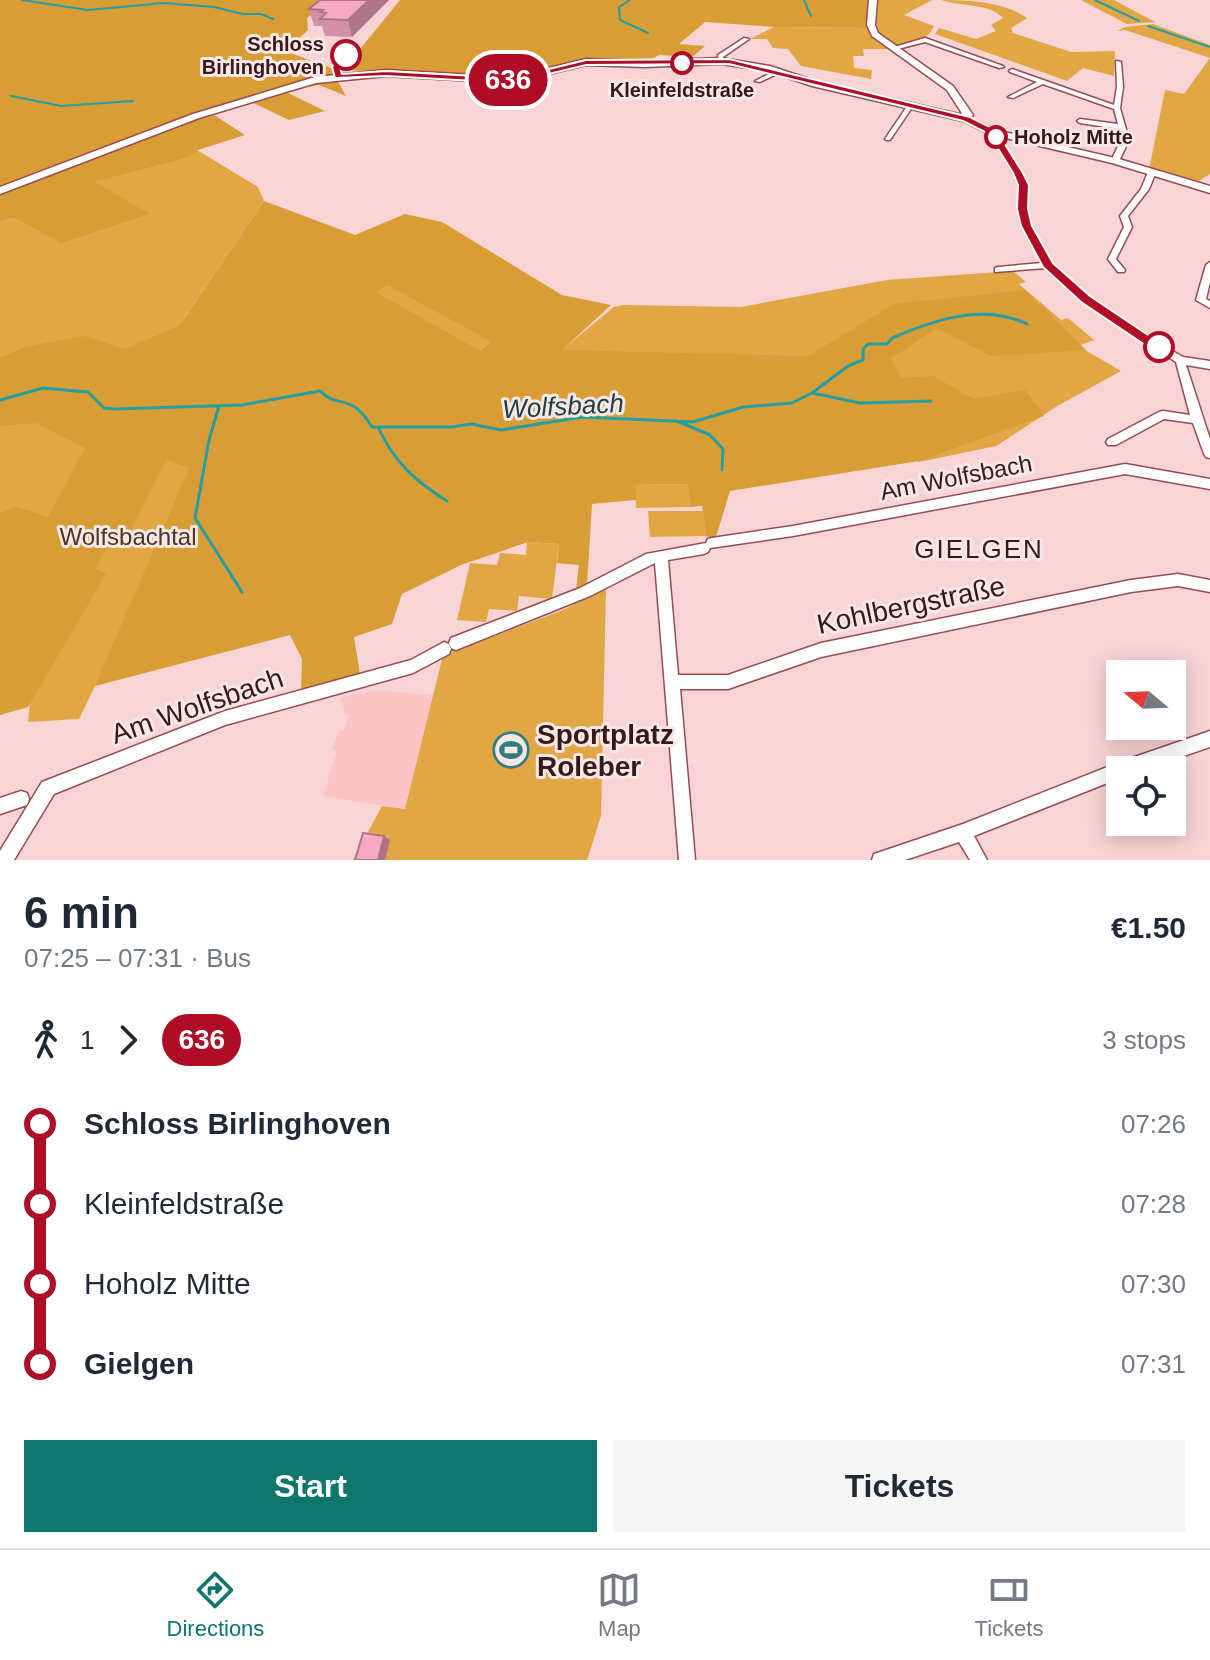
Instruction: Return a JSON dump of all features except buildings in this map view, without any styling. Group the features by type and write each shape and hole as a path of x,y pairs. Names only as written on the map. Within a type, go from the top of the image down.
{"street":[{"path":"873,0 872,30 950,88 964,107 968,115 966,119"},
{"path":"721,61 720,56 746,39"},
{"path":"893,48 925,40 1001,67"},
{"path":"0,191 196,116 289,86 338,77 386,73 512,80 582,63 721,61 779,71 815,84 966,119 993,132 1115,161 1210,190"},
{"path":"1115,161 1125,140 1117,108 1120,87 1118,62"},
{"path":"758,81 779,71"},
{"path":"1012,71 1117,108"},
{"path":"1011,97 1042,82"},
{"path":"888,139 910,106"},
{"path":"1080,121 1121,127"},
{"path":"993,132 1024,185 1022,209 1026,226 1048,265 1086,299 1180,360 1210,365"},
{"path":"1121,270 1112,259 1128,227 1124,216 1145,189 1152,172"},
{"path":"998,270 1048,265"},
{"path":"1210,265 1201,294 1201,300 1210,305"},
{"path":"1180,360 1210,454"},
{"path":"1112,442 1163,415 1197,420"},
{"name":"Am Wolfsbach","path":"4,860 48,788 225,718 413,666 450,646 585,592 651,558 1125,469 1210,484"},
{"path":"661,556 687,860"},
{"name":"Kohlbergstraße","path":"672,682 728,682 821,650 1131,586 1178,580 1210,586"},
{"path":"1161,756 1210,739"},
{"path":"880,860 963,832 1106,776"},
{"path":"0,806 21,799"},
{"path":"963,832 979,860"}],"shaded area":[{"path":"374,690 433,695 405,809 323,796 337,751 332,750 339,730 344,731 349,715 345,714 341,698"}],"green space":[{"path":"0,0 329,0 307,18 308,30 285,51 334,69 332,78 336,78 346,96 319,85 284,91 325,111 289,120 247,100 211,113 245,135 198,150 188,158 95,182 150,214 61,244 14,218 0,222"},
{"path":"400,0 869,0 868,28 774,27 705,22 679,44 705,46 692,57 659,55 646,62 570,62 514,77 343,70"},
{"path":"876,0 932,0 904,15 934,26 922,39 894,46 875,31"},
{"path":"941,0 975,1 1008,8 1027,18 1011,28 1013,33 1071,52 1115,51 1114,76 1083,68 1067,81 935,34 939,28 976,39 996,31 991,25 1003,18 991,10"},
{"path":"1081,0 1114,0 1155,22 1127,24"},
{"path":"1153,24 1210,45 1210,58 1125,30 1117,31"},
{"path":"774,27 868,28 893,49 863,49 864,56 853,56 854,68 872,70 871,79 801,66 788,49 773,48 767,39 750,39"},
{"path":"1210,58 1210,174 1194,184 1149,170 1165,90 1184,94"},
{"name":"Wolfsbachtal","path":"197,150 258,187 264,201 185,317 132,407 559,352 614,307 624,305 741,307 887,280 1013,271 1026,282 1019,284 1061,320 1068,318 1094,340 1078,346 1121,371 1059,405 996,446 919,462 911,456 692,436 529,542 559,544 552,599 519,596 517,611 489,609 486,622 457,620 470,563 497,565 500,553 526,555 527,542 98,680 79,719 28,722 30,702 0,711 0,404 24,347 0,357 0,222 14,218 61,244 149,214 94,182 188,158"},
{"name":"Wolfsbachtal","path":"264,201 355,235 405,214 442,222 562,295 611,305 562,350 808,356 894,304 1025,290 1086,350 991,356 936,328 891,359 901,378 933,376 974,399 1025,390 1044,416 919,461 730,491 715,540 706,536 702,506 691,507 688,484 636,485 636,500 592,504 587,585 576,590 579,565 557,563 559,544 528,542 461,565 402,594 392,624 354,637 360,674 301,692 302,659 290,635 95,686 189,468 166,460 123,546 109,545 95,568 106,574 28,707 0,715 0,513 16,507 48,517 85,448 36,423 0,426 0,357 24,347 85,336 125,349 179,326","holes":["387,285 490,341 480,350 376,292"]},
{"path":"387,284 491,341 480,350 375,292"},
{"path":"689,484 691,507 636,508 635,485"},
{"path":"648,511 703,511 706,536 650,537"},
{"name":"Sportplatz Roleber","path":"606,588 601,816 587,860 353,860 382,806 405,809 443,655 563,610"}],"waterway":[{"path":"22,0 88,10 164,3 214,7 243,14 261,14 273,19"},
{"path":"630,0 619,7 620,20 648,33"},
{"path":"804,0 811,16"},
{"path":"1095,0 1139,21"},
{"path":"1148,26 1210,47"},
{"path":"11,96 61,106 133,101"},
{"name":"Wolfsbach","path":"812,393 848,366 863,360 863,349 868,344 887,344 892,338 925,325 976,314 1010,318 1027,324"},
{"name":"Wolfsbach","path":"0,400 43,388 88,392 104,408 115,409 242,405 320,391 333,400 351,405 372,427 378,427"},
{"name":"Wolfsbach","path":"678,421 693,422 743,407 792,403 812,393"},
{"path":"812,393 860,403 931,401"},
{"path":"219,406 209,440 195,518 242,592"},
{"name":"Wolfsbach","path":"378,427 471,424 501,430 583,417 678,421"},
{"path":"678,421 710,435 723,449 722,470"},
{"path":"378,427 406,470 447,501"}],"bus line":[{"name":"636","path":"346,55 336,67 338,77 386,73 512,80 586,62 740,62 815,84 966,119 993,132 1018,173 1024,185 1022,209 1026,226 1048,265 1086,299 1159,347"}],"place":[{"name":"Schloss Birlinghoven","path":"346,55"},
{"name":"Kleinfeldstraße","path":"682,63"},
{"name":"Hoholz Mitte","path":"996,137"},
{"name":"Sportplatz Roleber","path":"511,750"}],"district":[{"name":"GIELGEN","path":"979,549"}]}
